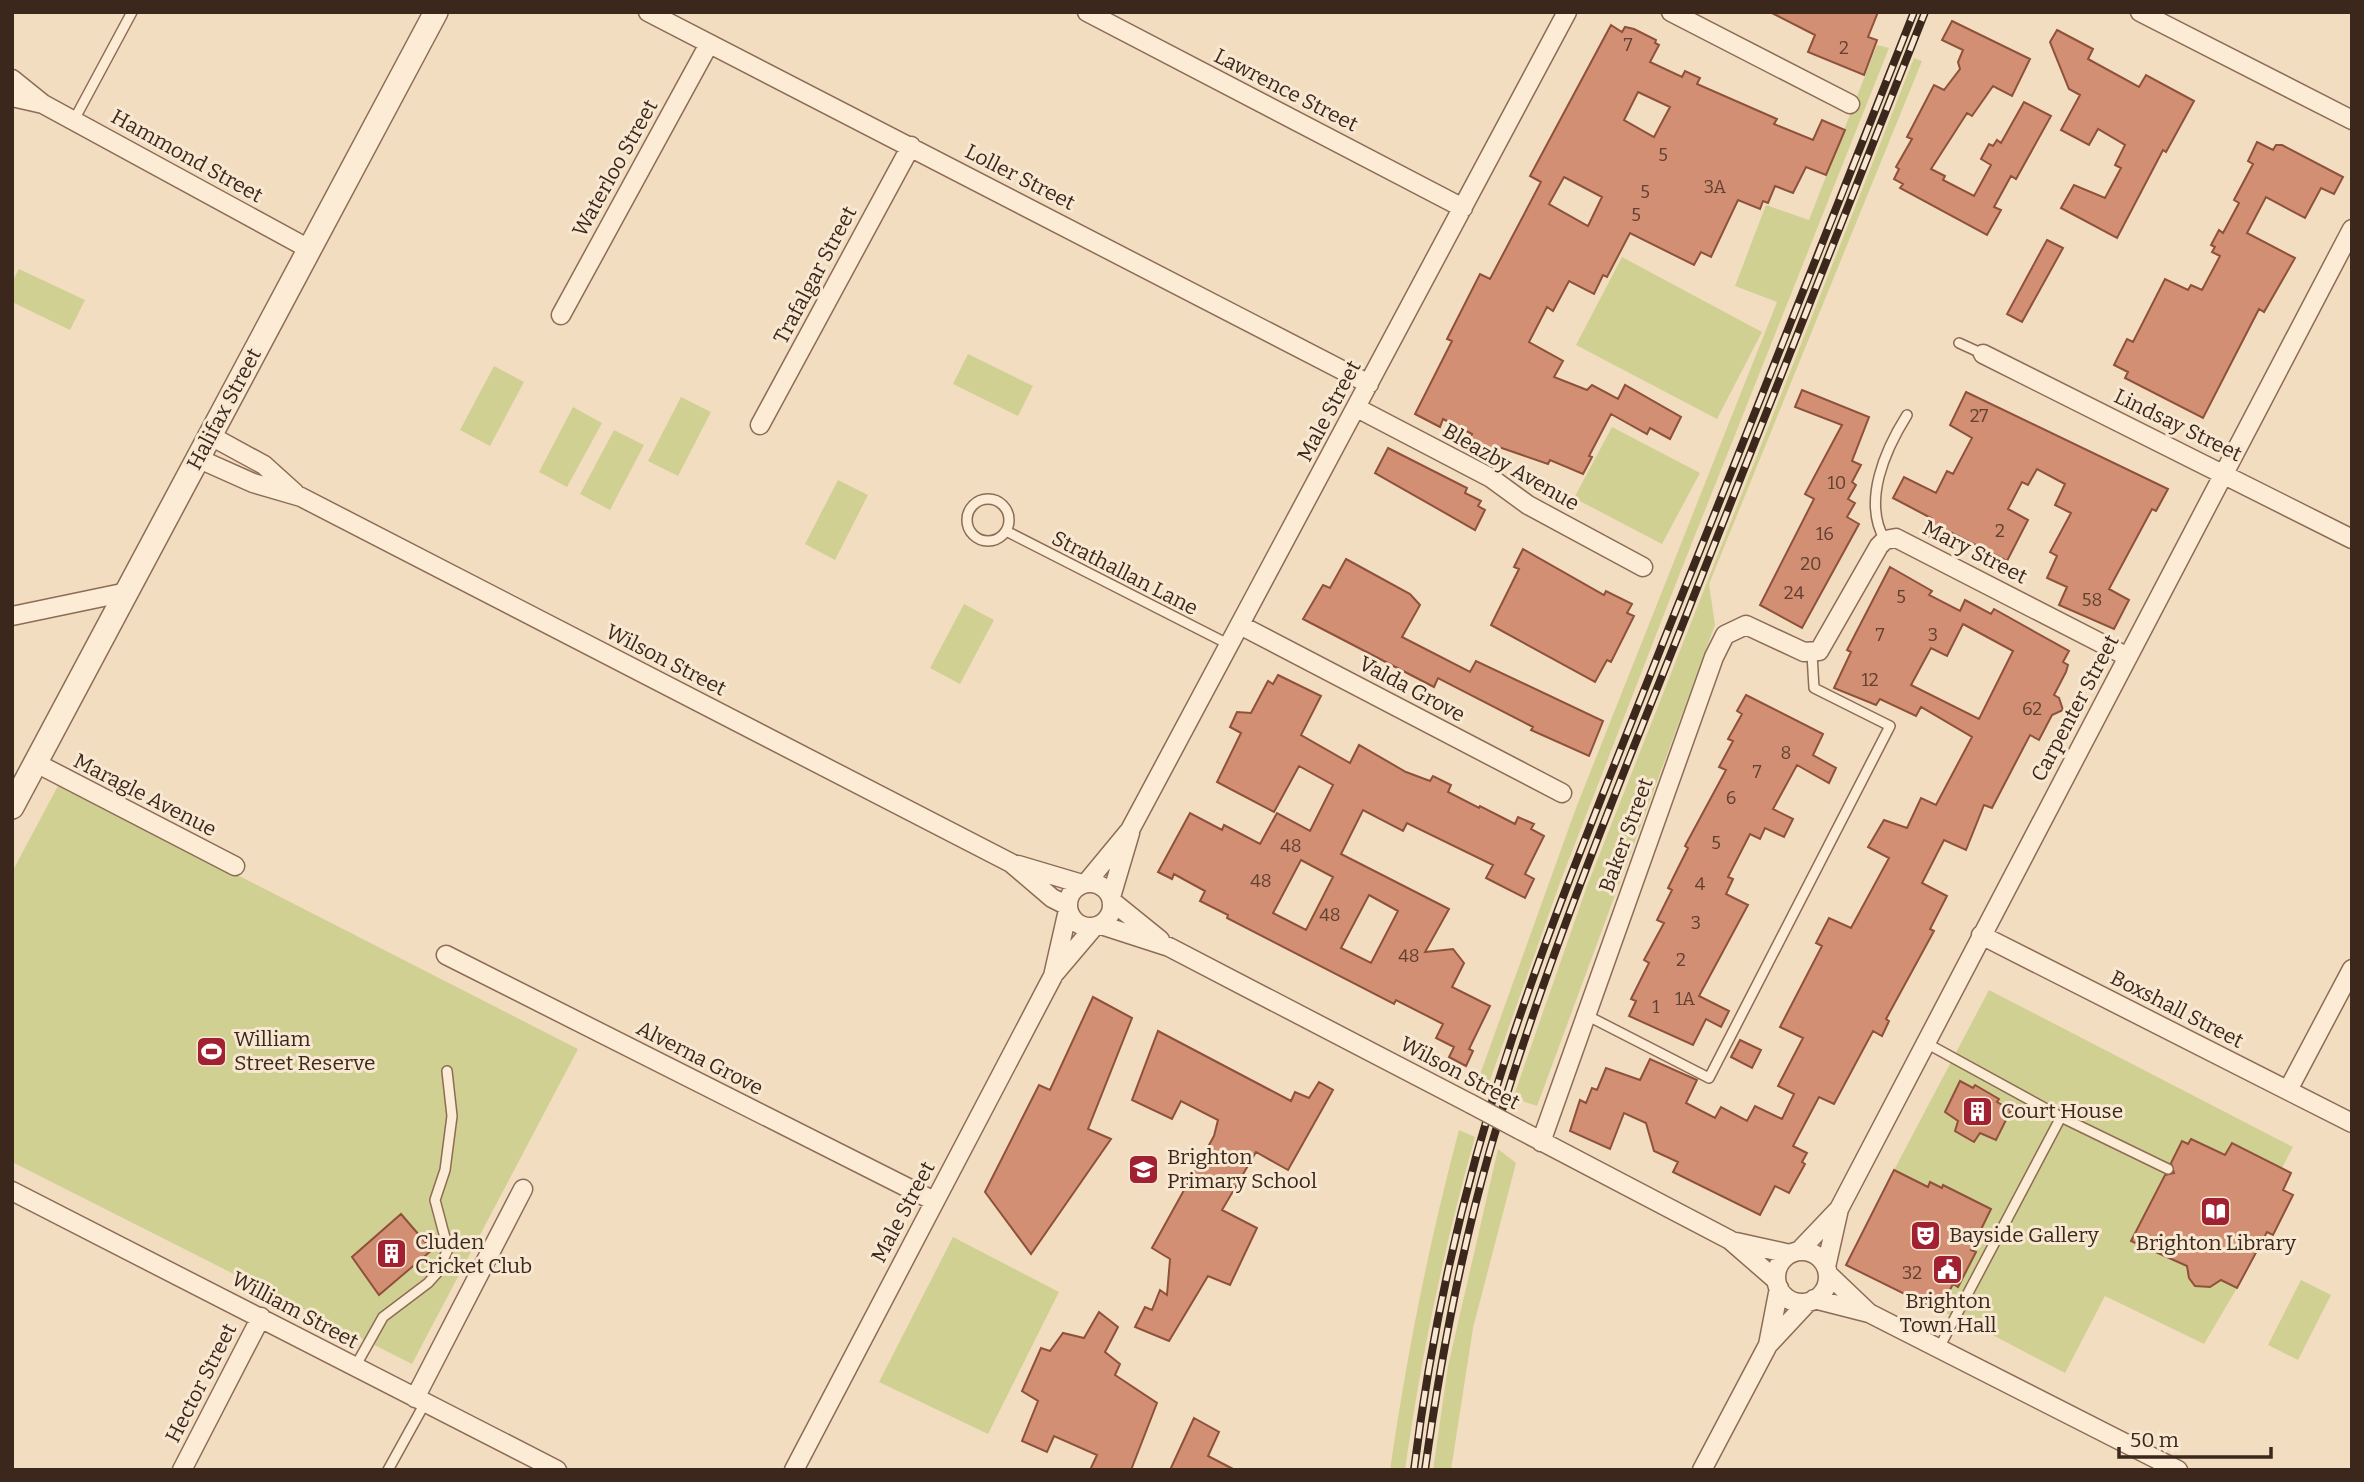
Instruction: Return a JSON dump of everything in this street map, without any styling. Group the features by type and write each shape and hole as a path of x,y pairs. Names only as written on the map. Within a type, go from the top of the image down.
{"street":[{"name":"Halifax Street","path":"12,807 436,12"},
{"name":"Loller Street","path":"648,12 1369,384"},
{"name":"Lawrence Street","path":"1087,12 1463,208"},
{"name":"Male Street","path":"1085,883 1130,830 1567,12"},
{"path":"1671,12 1850,104"},
{"path":"2140,12 2352,120"},
{"name":"Waterloo Street","path":"561,315 709,44"},
{"name":"Hammond Street","path":"12,79 43,104 309,249"},
{"name":"Hammond Street","path":"12,97 43,104"},
{"name":"Trafalgar Street","path":"760,425 911,146"},
{"name":"Carpenter Street","path":"1827,1271 1839,1209 2352,229"},
{"name":"Lindsay Street","path":"1983,355 2352,539"},
{"name":"Bleazby Avenue","path":"1357,408 1491,478 1528,505 1643,567"},
{"name":"Wilson Street","path":"209,435 264,465 301,497"},
{"name":"Wilson Street","path":"197,458 253,483 301,497 1011,863 1085,883"},
{"name":"Mary Street","path":"1885,540 1896,538 1907,543 2128,657"},
{"path":"1812,654 1824,646 1885,540"},
{"path":"12,616 127,592"},
{"name":"Valda Grove","path":"1240,625 1562,793"},
{"name":"Baker Street","path":"1541,1142 1720,642 1732,629 1746,625 1812,654"},
{"name":"Maragle Avenue","path":"36,763 235,866"},
{"name":"Male Street","path":"1112,900 1130,830"},
{"name":"Wilson Street","path":"1011,863 1068,908"},
{"path":"1085,883 1102,886 1112,900 1110,915 1098,926 1081,925 1068,908 1071,892 1085,883"},
{"name":"Wilson Street","path":"1112,900 1168,947"},
{"name":"Male Street","path":"1053,976 1068,908"},
{"name":"Male Street","path":"794,1470 1053,976 1098,926"},
{"name":"Wilson Street","path":"1098,926 1168,947 1730,1240 1778,1284"},
{"name":"Boxshall Street","path":"1981,935 2352,1123"},
{"name":"Alverna Grove","path":"446,955 934,1201"},
{"path":"2288,1090 2352,969"},
{"path":"420,1400 523,1189"},
{"name":"William Street","path":"12,1191 556,1470"},
{"name":"Carpenter Street","path":"1795,1252 1839,1209"},
{"name":"Wilson Street","path":"1730,1240 1795,1252"},
{"path":"1768,1345 1779,1265 1795,1252 1815,1255 1827,1271 1869,1313"},
{"path":"1702,1470 1768,1345 1825,1289 1827,1271"},
{"path":"1778,1284 1791,1300 1811,1301 1869,1313 2178,1470"},
{"name":"Hector Street","path":"182,1470 261,1317"}],"lane":[{"path":"74,120 132,12"},
{"path":"1959,343 1983,355"},
{"path":"1885,540 1875,521 1875,500 1886,456 1907,415"},
{"path":"986,499 999,502 1009,518 1006,531 995,540 980,539 970,530 970,509 986,499"},
{"name":"Strathallan Lane","path":"1006,531 1230,645"},
{"path":"1586,1015 1709,1078 1890,726 1814,688 1812,654"},
{"path":"1925,1043 2061,1117 2168,1169"},
{"path":"355,1367 383,1317 428,1283 437,1273 448,1249 435,1200 445,1170 453,1115 447,1071"},
{"path":"1939,1348 2061,1117"},
{"path":"388,1470 420,1400"}],"shaded area":[{"path":"1877,45 1889,48 1561,880 1488,1086 1478,1080 1576,808 1777,302 1735,286 1766,205 1809,220"},
{"path":"1914,58 1922,61 1709,584 1715,625 1537,1106 1513,1098 1587,886"},
{"path":"1622,257 1762,332 1717,419 1576,345"},
{"path":"19,269 85,300 70,330 12,302 12,282"},
{"path":"968,354 1033,386 1018,416 953,384"},
{"path":"494,366 524,382 490,446 460,430"},
{"path":"681,397 711,412 678,476 648,461"},
{"path":"573,407 602,423 567,487 539,472"},
{"path":"1612,427 1700,473 1662,544 1574,498"},
{"path":"614,430 644,445 610,510 580,494"},
{"path":"838,480 868,495 835,560 805,544"},
{"path":"964,604 994,620 960,684 930,668"},
{"name":"William Street Reserve","path":"59,784 578,1049 412,1364 12,1162 12,872"},
{"path":"1989,990 2293,1147 2282,1168 2233,1143 2225,1155 2182,1142 2131,1241 2189,1266 2189,1278 2195,1286 2210,1287 2219,1279 2237,1288 2204,1344 2105,1296 2065,1373 1962,1319 1939,1311 1953,1284 1959,1286 1976,1253 1971,1250 1991,1210 1944,1186 1942,1188 1930,1183 1928,1187 1894,1170"},
{"path":"1459,1130 1475,1137 1434,1302 1405,1470 1390,1470 1420,1298"},
{"path":"1498,1149 1516,1163 1473,1328 1451,1470 1433,1470 1448,1366"},
{"path":"953,1237 1059,1292 988,1434 879,1382"},
{"path":"2301,1280 2331,1295 2298,1360 2268,1345"}],"building":[{"path":"1770,12 1878,12 1868,37 1877,40 1864,75 1808,52 1815,35"},
{"path":"1952,21 2030,59 2012,96 1993,86 1972,116 1967,113 1931,169 1945,176 1943,180 1974,196 1991,165 1981,159 1989,144 1993,146 1997,140 2001,143 2024,102 2051,116 2016,179 2011,176 1994,207 2001,210 1987,235 1900,188 1903,184 1894,179 1899,169 1896,167 1912,139 1907,137 1934,85 1944,90 1960,69 1958,62 1963,50 1942,40"},
{"path":"1611,25 1622,32 1625,27 1634,29 1656,40 1655,43 1659,45 1650,62 1682,77 1685,71 1700,78 1697,84 1777,119 1774,124 1813,140 1822,120 1845,130 1826,175 1806,167 1793,193 1775,186 1768,203 1763,201 1760,209 1738,200 1711,257 1701,252 1694,265 1630,233 1607,277 1603,275 1594,294 1569,281 1553,311 1547,307 1529,342 1563,361 1554,377 1587,390 1592,385 1618,399 1625,385 1681,417 1670,439 1650,428 1647,434 1611,414 1589,456 1592,457 1583,474 1550,460 1548,464 1496,446 1493,452 1469,440 1472,434 1443,419 1440,427 1415,414 1452,341 1447,339 1480,274 1490,279 1541,182 1530,176","holes":["1638,92 1670,107 1654,137 1624,120","1564,177 1602,197 1588,226 1549,204"]},
{"path":"2057,30 2093,49 2088,59 2139,87 2146,75 2194,101 2166,152 2163,150 2117,238 2061,208 2074,185 2105,198 2121,168 2115,165 2125,145 2098,129 2089,145 2061,130 2080,95 2069,89 2050,42"},
{"path":"2257,142 2273,150 2276,145 2282,145 2343,177 2334,194 2321,188 2305,218 2266,197 2247,233 2295,258 2264,312 2259,309 2203,418 2125,378 2128,372 2114,365 2127,339 2133,342 2165,279 2188,290 2191,285 2202,290 2220,256 2212,252 2215,247 2211,245 2219,230 2223,233 2239,203 2234,200 2253,164 2248,161"},
{"path":"2047,240 2063,248 2022,322 2007,314"},
{"path":"1802,390 1869,417 1852,461 1861,465 1852,482 1856,485 1848,499 1855,503 1847,517 1859,524 1802,628 1760,605 1814,499 1805,494 1842,425 1795,407"},
{"path":"1966,392 2168,489 2156,511 2152,509 2109,589 2129,600 2114,629 2059,605 2067,587 2047,578 2057,556 2050,552 2071,513 2055,505 2065,484 2037,469 2028,485 2022,482 2008,509 2028,520 2007,561 1952,533 1949,536 1943,533 1938,542 1923,533 1931,518 1893,498 1904,477 1936,493 1947,471 1953,474 1972,438 1950,425"},
{"path":"1388,448 1467,488 1465,493 1481,501 1478,506 1485,510 1475,530 1375,473"},
{"path":"1523,549 1604,595 1606,591 1632,604 1627,613 1634,616 1611,662 1607,660 1595,682 1491,625 1519,569 1514,567"},
{"path":"1346,559 1410,594 1420,605 1402,637 1470,672 1476,661 1603,721 1589,756 1531,730 1533,727 1438,678 1434,687 1303,619 1323,585 1330,588"},
{"path":"1890,567 1932,591 1929,595 1960,611 1965,600 1991,614 1994,609 2069,651 2063,662 2068,665 2066,672 2054,695 2059,698 2063,710 2052,715 2039,740 2030,735 1992,808 1984,805 1966,850 1944,840 1922,883 1947,896 1930,929 1934,931 1886,1019 1889,1021 1882,1036 1873,1031 1834,1104 1819,1097 1793,1146 1807,1153 1802,1162 1805,1164 1789,1193 1775,1186 1760,1215 1673,1172 1678,1162 1654,1151 1646,1123 1624,1113 1610,1149 1570,1131 1580,1100 1586,1103 1592,1088 1597,1090 1606,1068 1640,1080 1650,1059 1697,1080 1686,1103 1715,1118 1721,1107 1747,1121 1755,1106 1782,1119 1794,1094 1778,1086 1803,1038 1780,1027 1822,946 1816,943 1829,918 1851,928 1889,858 1868,847 1884,820 1907,828 1921,798 1936,805 1972,737 1921,707 1916,716 1880,699 1876,705 1834,688 1851,652 1847,650","holes":["1963,624 2013,651 1979,719 1911,685 1931,648 1947,656"]},
{"path":"1278,675 1321,696 1301,735 1350,763 1359,745 1406,772 1430,781 1433,776 1451,785 1448,792 1479,808 1480,806 1515,824 1518,817 1534,824 1531,829 1544,836 1525,874 1534,879 1525,898 1486,878 1493,865 1407,823 1403,831 1363,810 1341,854 1449,909 1425,952 1453,949 1464,963 1452,987 1490,1006 1469,1049 1473,1051 1466,1066 1449,1057 1454,1047 1436,1038 1443,1024 1396,1000 1394,1004 1227,918 1228,915 1200,901 1205,891 1174,874 1172,879 1158,872 1190,813 1222,830 1224,825 1260,844 1277,813 1310,831 1333,785 1299,766 1274,812 1217,782 1241,733 1230,727 1237,712 1251,713 1268,681 1273,684","holes":["1301,860 1333,877 1306,930 1273,913","1369,895 1398,911 1371,963 1341,948"]},
{"path":"1746,695 1823,734 1813,755 1836,768 1829,783 1797,765 1773,809 1793,819 1784,837 1765,828 1760,839 1750,834 1728,877 1733,879 1726,894 1748,905 1699,996 1729,1011 1721,1027 1706,1019 1693,1045 1629,1016 1636,1001 1631,999 1649,963 1644,960 1664,923 1657,920 1672,890 1668,888 1688,848 1685,846 1726,770 1719,767 1733,741 1728,739 1742,714 1737,711"},
{"path":"1093,997 1132,1018 1088,1129 1111,1139 1031,1254 985,1192 1039,1085 1050,1090"},
{"path":"1158,1031 1291,1101 1295,1092 1309,1098 1319,1082 1333,1090 1288,1170 1256,1152 1222,1210 1257,1228 1230,1285 1208,1276 1169,1341 1135,1327 1145,1307 1152,1310 1160,1290 1167,1295 1170,1259 1152,1248 1214,1136 1218,1120 1181,1101 1172,1119 1132,1100"},
{"path":"1740,1040 1761,1050 1752,1068 1731,1057"},
{"name":"Court House","path":"1960,1081 1973,1088 1975,1085 1999,1099 1997,1102 2011,1110 1996,1140 1980,1133 1974,1142 1955,1131 1958,1121 1945,1112"},
{"name":"Brighton Library","path":"2191,1139 2225,1155 2232,1143 2291,1173 2283,1190 2293,1195 2273,1235 2267,1232 2237,1288 2221,1280 2210,1287 2195,1286 2189,1278 2187,1266 2131,1241 2165,1175 2174,1173 2171,1163 2182,1141 2188,1144"},
{"path":"1894,1170 1928,1187 1930,1182 1942,1188 1943,1185 1991,1209 1971,1250 1976,1252 1958,1287 1953,1284 1939,1311 1846,1265"},
{"name":"Cluden Cricket Club","path":"401,1214 432,1250 379,1295 352,1257"},
{"path":"1099,1312 1118,1327 1105,1352 1120,1364 1115,1375 1157,1403 1131,1470 1090,1470 1097,1455 1054,1436 1047,1452 1022,1441 1038,1401 1022,1391 1041,1348 1050,1351 1063,1333 1084,1338"},
{"path":"1194,1418 1219,1432 1208,1456 1235,1470 1170,1470"}],"railway":[{"path":"1414,1470 1430,1361 1452,1252 1479,1145 1512,1039 1585,838 1914,12"},
{"path":"1425,1470 1444,1349 1469,1229 1490,1150 1532,1017 1605,821 1925,12"}],"place":[{"name":"William Street Reserve","path":"211,1051"},
{"name":"Court House","path":"1978,1111"},
{"name":"Brighton Primary School","path":"1144,1169"},
{"name":"Brighton Library","path":"2216,1211"},
{"name":"Bayside Gallery","path":"1926,1235"},
{"name":"Cluden Cricket Club","path":"392,1254"},
{"name":"Brighton Town Hall","path":"1948,1269"}]}
